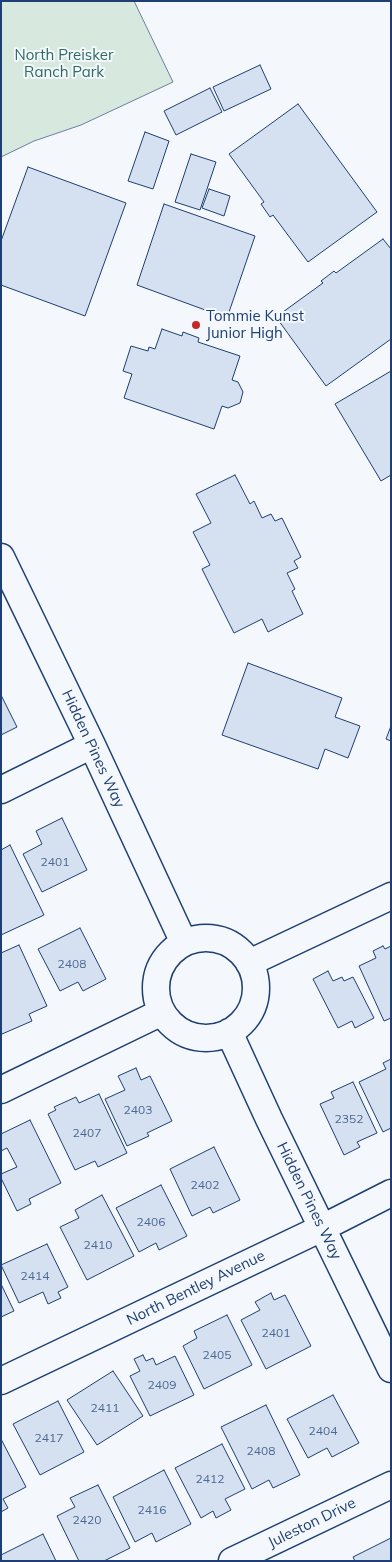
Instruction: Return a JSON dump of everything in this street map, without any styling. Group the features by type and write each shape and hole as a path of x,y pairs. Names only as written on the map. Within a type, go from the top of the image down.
{"street":[{"name":"Hidden Pines Way","path":"1,556 184,943"},
{"path":"1,790 92,745"},
{"path":"249,963 391,896"},
{"path":"198,938 220,940 240,951 249,963 256,989 254,1002 240,1024 229,1032 214,1037 199,1037 184,1033 172,1024 162,1012 157,997 157,981 161,965 171,952 184,943 198,938"},
{"path":"1,1090 162,1012"},
{"name":"Hidden Pines Way","path":"229,1032 268,1119 391,1369"},
{"name":"North Bentley Avenue","path":"1,1381 322,1228 391,1193"},
{"name":"Juleston Drive","path":"232,1561 391,1485"}],"green space":[{"name":"North Preisker Ranch Park","path":"1,1 134,1 173,82 81,125 34,141 1,157"}],"building":[{"path":"260,65 271,89 224,111 213,87"},
{"path":"210,88 222,112 176,135 164,111"},
{"path":"298,104 377,212 308,262 273,215 270,217 261,204 264,202 229,154"},
{"path":"145,132 169,141 153,189 128,181"},
{"path":"191,154 216,162 200,210 175,202"},
{"path":"28,167 126,203 85,316 1,285 1,241"},
{"path":"209,189 230,196 224,216 202,208"},
{"path":"164,204 255,236 227,318 137,285"},
{"path":"383,239 391,249 391,339 326,386 276,317 323,283 321,281 334,271 336,273"},
{"path":"162,329 182,336 183,332 199,338 198,342 240,356 232,380 238,382 243,392 240,403 228,408 222,406 214,429 124,398 132,374 123,371 131,346 148,351 149,347 155,349"},
{"path":"391,371 391,475 381,481 335,404"},
{"path":"235,475 250,504 254,501 262,518 271,514 275,521 282,518 301,557 294,561 298,568 287,573 295,589 292,591 303,614 268,632 262,619 234,633 202,569 210,565 193,532 211,523 196,494"},
{"path":"248,663 342,698 335,717 360,726 348,758 325,749 318,769 222,735"},
{"path":"1,695 17,727 1,735"},
{"path":"391,726 391,741 386,739"},
{"path":"62,818 87,870 42,892 23,854 42,844 36,831"},
{"path":"10,845 44,915 1,935 1,850"},
{"path":"80,928 106,979 83,991 78,982 60,991 38,949"},
{"path":"19,945 47,1006 29,1014 32,1021 2,1034 1,953"},
{"path":"383,946 385,949 391,946 391,1018 384,1021 359,966 376,958 373,951"},
{"path":"328,971 333,981 342,977 344,981 353,977 374,1018 355,1028 352,1021 338,1028 313,979"},
{"path":"391,1059 391,1128 383,1132 359,1082 386,1069 383,1063"},
{"path":"136,1068 141,1080 150,1076 172,1121 147,1133 149,1136 127,1146 105,1099 125,1090 118,1076"},
{"path":"353,1082 377,1133 357,1142 360,1147 344,1155 320,1104 334,1098 331,1092"},
{"path":"99,1094 127,1153 98,1167 95,1161 75,1170 48,1114 56,1110 54,1107 76,1097 79,1103"},
{"path":"30,1120 61,1183 29,1199 31,1204 17,1211 1,1178 1,1174 17,1167 7,1148 1,1151 1,1134"},
{"path":"214,1147 240,1200 213,1213 210,1207 192,1216 170,1169"},
{"path":"161,1185 187,1236 159,1250 156,1243 139,1252 116,1208"},
{"path":"102,1195 134,1256 87,1280 60,1227 79,1218 75,1210"},
{"path":"47,1244 68,1287 58,1292 61,1298 48,1304 43,1292 19,1303 1,1265"},
{"path":"1,1284 14,1311 1,1317"},
{"path":"271,1293 274,1300 285,1295 311,1346 266,1369 241,1320 260,1310 255,1302"},
{"path":"227,1315 252,1365 204,1389 183,1346 197,1338 194,1331"},
{"path":"143,1355 146,1361 153,1358 156,1365 175,1356 194,1395 150,1416 130,1376 140,1371 134,1359"},
{"path":"113,1371 143,1416 97,1445 67,1400"},
{"path":"333,1395 359,1443 332,1457 327,1448 308,1458 287,1419"},
{"path":"58,1401 84,1452 40,1475 13,1424"},
{"path":"266,1405 300,1475 273,1488 269,1480 252,1489 221,1427"},
{"path":"1,1439 26,1487 3,1499 8,1508 1,1512"},
{"path":"222,1444 245,1489 225,1499 231,1510 216,1518 213,1511 201,1518 175,1468"},
{"path":"164,1470 191,1524 156,1542 152,1533 135,1542 113,1497"},
{"path":"98,1485 130,1548 104,1561 79,1561 57,1516 75,1507 70,1498"},
{"path":"43,1534 56,1561 1,1561 1,1555"},
{"path":"391,1538 391,1561 355,1561 353,1557"}],"place":[{"name":"Tommie Kunst Junior High","path":"196,325"}]}
